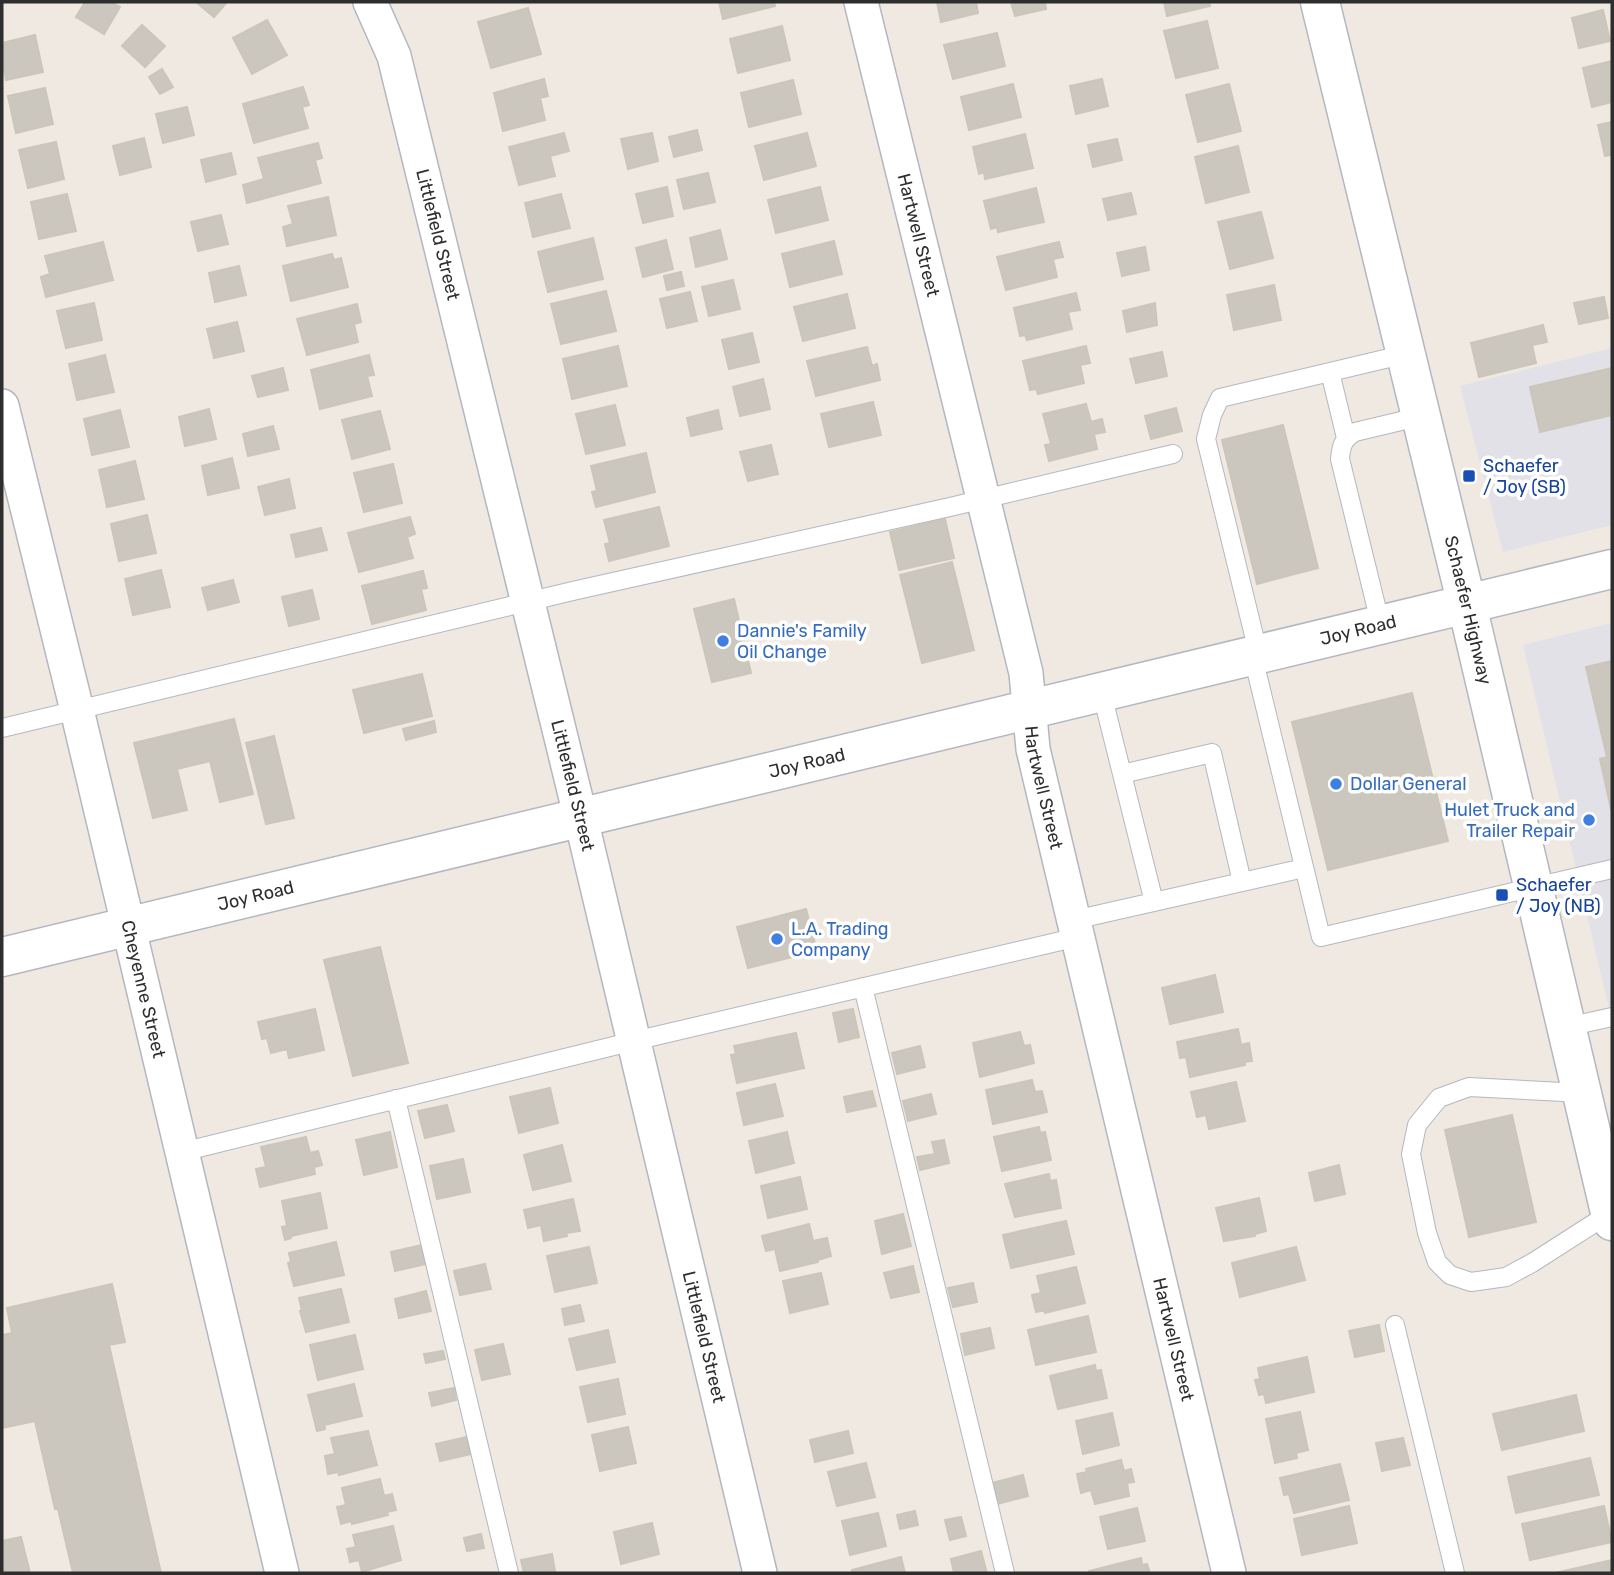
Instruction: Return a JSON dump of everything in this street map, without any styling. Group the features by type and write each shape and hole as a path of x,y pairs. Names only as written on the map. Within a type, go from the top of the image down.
{"street":[{"name":"Littlefield Street","path":"370,2 394,56 581,818 760,1573"},
{"name":"Hartwell Street","path":"861,2 1026,673 1033,749 1229,1573"},
{"name":"Schaefer Highway","path":"1321,2 1422,416 1611,1217"},
{"name":"Cheyenne Street","path":"2,406 282,1573"},
{"name":"Joy Road","path":"2,957 1256,657 1612,569"}],"lane":[{"path":"1406,354 1220,398 1206,439 1321,937 1612,869"},
{"path":"1329,372 1346,438"},
{"path":"1381,626 1340,459 1341,446 1346,438 1355,432 1422,416"},
{"path":"2,728 528,602 1173,454"},
{"path":"1102,694 1154,902"},
{"path":"1122,774 1212,753 1242,882"},
{"path":"182,1152 863,987 1076,928 1154,902 1304,868"},
{"path":"863,987 1005,1573"},
{"path":"1567,1027 1612,1017"},
{"path":"1583,1093 1469,1087 1439,1098 1417,1125 1411,1153 1427,1233 1437,1262 1450,1275 1471,1282 1506,1277 1611,1217"},
{"path":"396,1099 509,1573"},
{"path":"1395,1325 1455,1573"}],"shaded area":[{"path":"1612,348 1612,525 1503,552 1460,386"},
{"name":"Hulet Truck and Trailer Repair","path":"1612,623 1612,1021 1523,645"}],"building":[{"path":"85,2 110,2 120,7 104,34 76,17"},
{"path":"196,2 227,2 214,17"},
{"path":"719,2 774,2 775,6 723,19"},
{"path":"937,2 976,2 978,13 941,22"},
{"path":"1011,2 1045,2 1046,9 1015,16"},
{"path":"1164,2 1209,2 1210,6 1167,16"},
{"path":"528,8 541,54 491,68 478,22"},
{"path":"1603,10 1610,41 1579,48 1572,18"},
{"path":"267,20 287,55 252,74 233,38"},
{"path":"1207,21 1218,68 1176,78 1164,31"},
{"path":"142,25 165,46 145,67 122,46"},
{"path":"782,26 790,60 738,73 730,39"},
{"path":"997,33 1005,66 953,79 944,45"},
{"path":"35,35 43,72 6,80 2,43"},
{"path":"1612,61 1612,102 1592,107 1583,68"},
{"path":"162,69 173,87 160,94 149,77"},
{"path":"544,79 548,96 540,98 545,120 503,131 494,93"},
{"path":"1102,79 1108,106 1076,114 1070,86"},
{"path":"793,80 801,114 749,127 741,93"},
{"path":"1013,84 1021,117 969,130 961,97"},
{"path":"1229,84 1241,131 1198,142 1186,95"},
{"path":"303,87 309,105 302,107 308,128 254,143 243,104"},
{"path":"45,88 53,124 16,133 8,96"},
{"path":"187,107 194,135 163,143 156,114"},
{"path":"1612,122 1612,155 1605,156 1598,125"},
{"path":"697,130 702,150 674,157 669,137"},
{"path":"564,133 569,151 550,156 555,176 519,185 509,147"},
{"path":"652,133 658,161 628,169 621,139"},
{"path":"807,133 816,166 764,180 755,146"},
{"path":"1025,134 1033,168 985,179 984,172 979,174 973,147"},
{"path":"144,138 151,167 120,175 113,146"},
{"path":"1117,139 1122,160 1093,167 1088,145"},
{"path":"56,142 64,179 28,188 19,150"},
{"path":"318,143 322,158 315,160 321,183 247,203 243,185 264,179 258,158"},
{"path":"1238,146 1249,192 1206,203 1195,157"},
{"path":"231,153 236,174 206,182 201,160"},
{"path":"708,173 715,202 684,209 677,180"},
{"path":"667,187 673,216 643,223 636,194"},
{"path":"820,187 828,220 776,233 768,200"},
{"path":"1036,188 1044,222 998,232 997,227 991,229 984,201"},
{"path":"1131,193 1136,214 1108,220 1103,199"},
{"path":"67,194 76,231 39,239 31,202"},
{"path":"561,194 570,228 533,237 525,203"},
{"path":"328,197 336,235 287,246 283,227 293,224 288,206"},
{"path":"1261,212 1273,258 1230,269 1218,222"},
{"path":"221,215 228,244 198,251 191,222"},
{"path":"720,230 727,259 696,267 690,238"},
{"path":"593,238 603,279 548,292 538,252"},
{"path":"666,240 673,269 643,277 636,248"},
{"path":"834,241 842,274 790,287 782,254"},
{"path":"103,242 113,280 46,297 41,277 50,274 45,256"},
{"path":"1059,242 1063,257 1053,259 1057,277 1006,290 997,257"},
{"path":"1145,247 1149,270 1122,276 1117,253"},
{"path":"332,254 334,260 341,258 348,287 291,301 283,266"},
{"path":"239,266 246,295 215,302 209,273"},
{"path":"681,272 684,286 667,290 664,276"},
{"path":"733,280 740,309 709,316 702,287"},
{"path":"1274,285 1281,320 1234,330 1227,295"},
{"path":"606,291 616,331 561,344 551,304"},
{"path":"690,292 697,321 667,328 660,299"},
{"path":"1076,293 1080,310 1068,312 1072,329 1027,340 1025,335 1020,336 1014,308"},
{"path":"847,294 855,328 803,341 794,307"},
{"path":"1604,297 1608,318 1579,324 1574,303"},
{"path":"94,303 102,340 66,348 57,311"},
{"path":"1155,303 1157,325 1127,332 1123,311"},
{"path":"357,304 361,322 354,324 358,342 307,355 297,319"},
{"path":"237,322 244,351 214,358 207,329"},
{"path":"1543,325 1547,342 1532,345 1536,363 1479,377 1471,343"},
{"path":"752,333 759,362 729,369 722,340"},
{"path":"618,346 627,386 572,399 563,359"},
{"path":"1086,346 1090,363 1080,365 1084,383 1038,394 1036,389 1030,390 1023,361"},
{"path":"867,347 872,366 877,364 880,380 816,396 807,361"},
{"path":"1162,352 1167,376 1136,383 1130,359"},
{"path":"105,355 114,392 77,400 69,364"},
{"path":"369,355 374,375 367,376 372,396 320,409 311,370"},
{"path":"283,368 288,390 258,397 252,376"},
{"path":"1612,368 1612,415 1540,432 1530,387"},
{"path":"763,379 770,409 740,416 733,387"},
{"path":"873,402 881,435 829,447 821,414"},
{"path":"1086,404 1091,422 1102,419 1105,432 1094,434 1097,449 1049,461 1045,445 1051,444 1043,414"},
{"path":"615,405 625,445 586,454 576,414"},
{"path":"1176,408 1182,431 1151,439 1145,416"},
{"path":"209,409 216,439 185,446 179,417"},
{"path":"120,410 129,447 92,455 84,419"},
{"path":"718,410 722,429 691,436 687,418"},
{"path":"380,411 390,449 352,459 342,420"},
{"path":"1283,425 1318,568 1257,584 1222,440"},
{"path":"273,426 279,449 248,456 243,434"},
{"path":"771,445 778,474 748,481 740,452"},
{"path":"646,453 655,492 596,507 592,492 597,491 591,466"},
{"path":"232,458 239,488 208,495 202,466"},
{"path":"135,461 144,499 107,507 99,470"},
{"path":"393,464 402,503 364,512 354,473"},
{"path":"289,479 295,508 265,515 258,487"},
{"path":"659,507 669,546 609,561 605,544 610,543 604,520"},
{"path":"147,515 156,553 119,561 111,524"},
{"path":"410,517 415,534 407,537 413,558 359,572 348,533"},
{"path":"945,519 954,558 899,570 890,532"},
{"path":"321,528 327,550 296,557 291,535"},
{"path":"952,562 974,650 922,663 900,575"},
{"path":"161,570 170,607 133,615 125,579"},
{"path":"423,571 427,588 421,589 426,610 372,624 362,586"},
{"path":"233,580 239,602 208,610 202,588"},
{"path":"312,590 319,619 289,626 282,597"},
{"path":"734,599 751,673 712,682 694,609"},
{"path":"1612,661 1611,809 1600,759 1607,757 1586,667"},
{"path":"422,674 432,716 364,733 353,690"},
{"path":"1412,693 1448,841 1328,870 1292,722"},
{"path":"234,719 253,794 220,802 210,761 177,769 187,810 153,818 134,743"},
{"path":"434,721 436,732 406,740 403,729"},
{"path":"274,736 294,818 266,824 246,743"},
{"path":"806,909 817,951 748,968 737,927"},
{"path":"380,947 408,1063 353,1076 324,960"},
{"path":"1215,975 1223,1012 1170,1024 1162,988"},
{"path":"315,1009 324,1050 289,1058 287,1049 271,1053 267,1038 262,1039 258,1022"},
{"path":"853,1009 859,1037 839,1042 833,1013"},
{"path":"1238,1029 1241,1045 1249,1043 1252,1061 1245,1062 1245,1065 1190,1077 1186,1057 1180,1058 1177,1042"},
{"path":"1020,1032 1024,1046 1030,1045 1034,1063 980,1077 973,1043"},
{"path":"796,1033 804,1068 737,1083 731,1055 736,1054 734,1046"},
{"path":"920,1046 925,1067 897,1074 892,1053"},
{"path":"1032,1080 1035,1092 1042,1091 1047,1112 993,1124 986,1090"},
{"path":"1236,1082 1245,1121 1209,1129 1206,1115 1197,1117 1191,1092"},
{"path":"775,1084 783,1116 744,1125 737,1093"},
{"path":"550,1088 558,1123 519,1133 510,1097"},
{"path":"872,1091 876,1106 847,1112 844,1097"},
{"path":"931,1094 936,1114 908,1121 903,1101"},
{"path":"447,1105 454,1131 425,1138 418,1111"},
{"path":"1512,1115 1536,1222 1469,1237 1445,1130"},
{"path":"1039,1127 1040,1133 1045,1132 1051,1160 1002,1171 994,1137"},
{"path":"390,1132 397,1167 364,1175 356,1140"},
{"path":"787,1132 794,1163 756,1173 749,1141"},
{"path":"306,1137 310,1153 318,1151 322,1165 314,1167 315,1174 260,1187 256,1169 266,1167 261,1147"},
{"path":"944,1140 949,1163 920,1170 917,1157 935,1154 932,1142"},
{"path":"562,1145 571,1181 533,1190 524,1155"},
{"path":"463,1159 470,1192 437,1199 430,1166"},
{"path":"1339,1165 1345,1194 1315,1201 1309,1173"},
{"path":"1049,1174 1050,1181 1056,1180 1061,1208 1015,1217 1005,1184"},
{"path":"800,1177 807,1209 768,1218 761,1186"},
{"path":"320,1193 327,1228 291,1236 285,1240 282,1227 287,1226 282,1201"},
{"path":"1259,1198 1266,1231 1255,1236 1224,1241 1216,1208"},
{"path":"573,1199 580,1231 544,1241 541,1225 528,1228 524,1210"},
{"path":"903,1214 911,1246 882,1254 875,1221"},
{"path":"1066,1221 1074,1254 1011,1268 1003,1235"},
{"path":"809,1224 813,1241 827,1238 831,1256 780,1271 775,1249 766,1251 762,1236"},
{"path":"336,1242 344,1275 294,1286 288,1263 291,1262 289,1253"},
{"path":"422,1245 426,1264 395,1271 391,1252"},
{"path":"589,1247 597,1283 555,1292 547,1256"},
{"path":"1296,1247 1305,1280 1240,1297 1232,1263"},
{"path":"485,1264 491,1289 460,1295 454,1271"},
{"path":"913,1266 919,1292 891,1298 884,1273"},
{"path":"1076,1267 1085,1303 1045,1313 1045,1310 1036,1312 1032,1295 1041,1293 1037,1276"},
{"path":"821,1273 828,1304 790,1313 783,1281"},
{"path":"973,1283 977,1302 953,1307 948,1288"},
{"path":"112,1284 125,1342 109,1345 161,1573 73,1573 35,1421 2,1428 2,1335 12,1333 7,1308"},
{"path":"341,1289 349,1322 306,1332 299,1298"},
{"path":"426,1291 431,1311 399,1318 395,1299"},
{"path":"580,1305 584,1321 565,1325 562,1309"},
{"path":"1088,1316 1096,1352 1036,1365 1028,1330"},
{"path":"1379,1325 1384,1351 1355,1357 1349,1331"},
{"path":"990,1328 994,1348 965,1355 961,1334"},
{"path":"608,1330 615,1362 577,1370 569,1339"},
{"path":"355,1335 363,1369 318,1380 310,1345"},
{"path":"503,1344 510,1374 482,1380 475,1350"},
{"path":"443,1351 445,1359 426,1363 424,1354"},
{"path":"1307,1357 1314,1392 1266,1403 1264,1394 1259,1395 1255,1380 1260,1379 1258,1368"},
{"path":"1095,1365 1096,1371 1101,1370 1107,1398 1058,1409 1050,1376"},
{"path":"618,1379 625,1414 588,1422 580,1387"},
{"path":"354,1384 362,1416 324,1425 325,1429 317,1431 308,1395"},
{"path":"454,1388 456,1400 432,1406 429,1393"},
{"path":"1576,1395 1584,1431 1502,1450 1493,1414"},
{"path":"1300,1412 1308,1450 1296,1453 1297,1458 1275,1463 1266,1419"},
{"path":"1112,1413 1119,1445 1083,1454 1076,1421"},
{"path":"628,1427 636,1463 600,1471 592,1435"},
{"path":"368,1431 377,1465 339,1475 338,1472 328,1474 325,1456 335,1454 331,1438"},
{"path":"848,1431 853,1453 815,1462 810,1440"},
{"path":"467,1437 471,1454 440,1461 436,1444"},
{"path":"1403,1438 1410,1465 1382,1471 1376,1443"},
{"path":"1590,1458 1599,1495 1516,1513 1508,1477"},
{"path":"1121,1460 1124,1471 1131,1469 1134,1482 1127,1483 1129,1496 1095,1504 1091,1490 1081,1493 1077,1474"},
{"path":"866,1463 875,1497 837,1506 828,1472"},
{"path":"1340,1464 1349,1500 1294,1513 1289,1494 1284,1495 1280,1478"},
{"path":"1023,1475 1028,1496 997,1504 992,1483"},
{"path":"380,1479 384,1496 392,1494 396,1510 387,1512 388,1515 341,1524 337,1507 346,1505 342,1488"},
{"path":"1349,1506 1357,1543 1302,1555 1294,1519"},
{"path":"1604,1506 1612,1542 1530,1560 1522,1524"},
{"path":"1137,1508 1145,1541 1108,1549 1100,1517"},
{"path":"915,1511 918,1525 900,1529 897,1515"},
{"path":"878,1513 886,1546 850,1555 842,1521"},
{"path":"961,1517 966,1536 950,1540 945,1520"},
{"path":"652,1523 659,1554 621,1564 614,1532"},
{"path":"393,1526 401,1560 362,1572 359,1560 350,1562 347,1549 356,1547 353,1535"},
{"path":"481,1534 484,1548 467,1551 464,1538"},
{"path":"21,1537 30,1573 2,1573 2,1541"},
{"path":"981,1551 987,1573 954,1573 951,1559"},
{"path":"552,1554 555,1571 524,1573 521,1560"},
{"path":"901,1557 905,1573 852,1573 852,1570"},
{"path":"1141,1558 1142,1565 1147,1564 1150,1573 1089,1573 1089,1571"},
{"path":"1612,1560 1612,1573 1555,1573"}],"place":[{"name":"Schaefer / Joy (SB)","path":"1469,476"},
{"name":"Dannie's Family Oil Change","path":"723,641"},
{"name":"Dollar General","path":"1336,784"},
{"name":"Hulet Truck and Trailer Repair","path":"1589,820"},
{"name":"Schaefer / Joy (NB)","path":"1502,895"},
{"name":"L.A. Trading Company","path":"777,939"}]}
